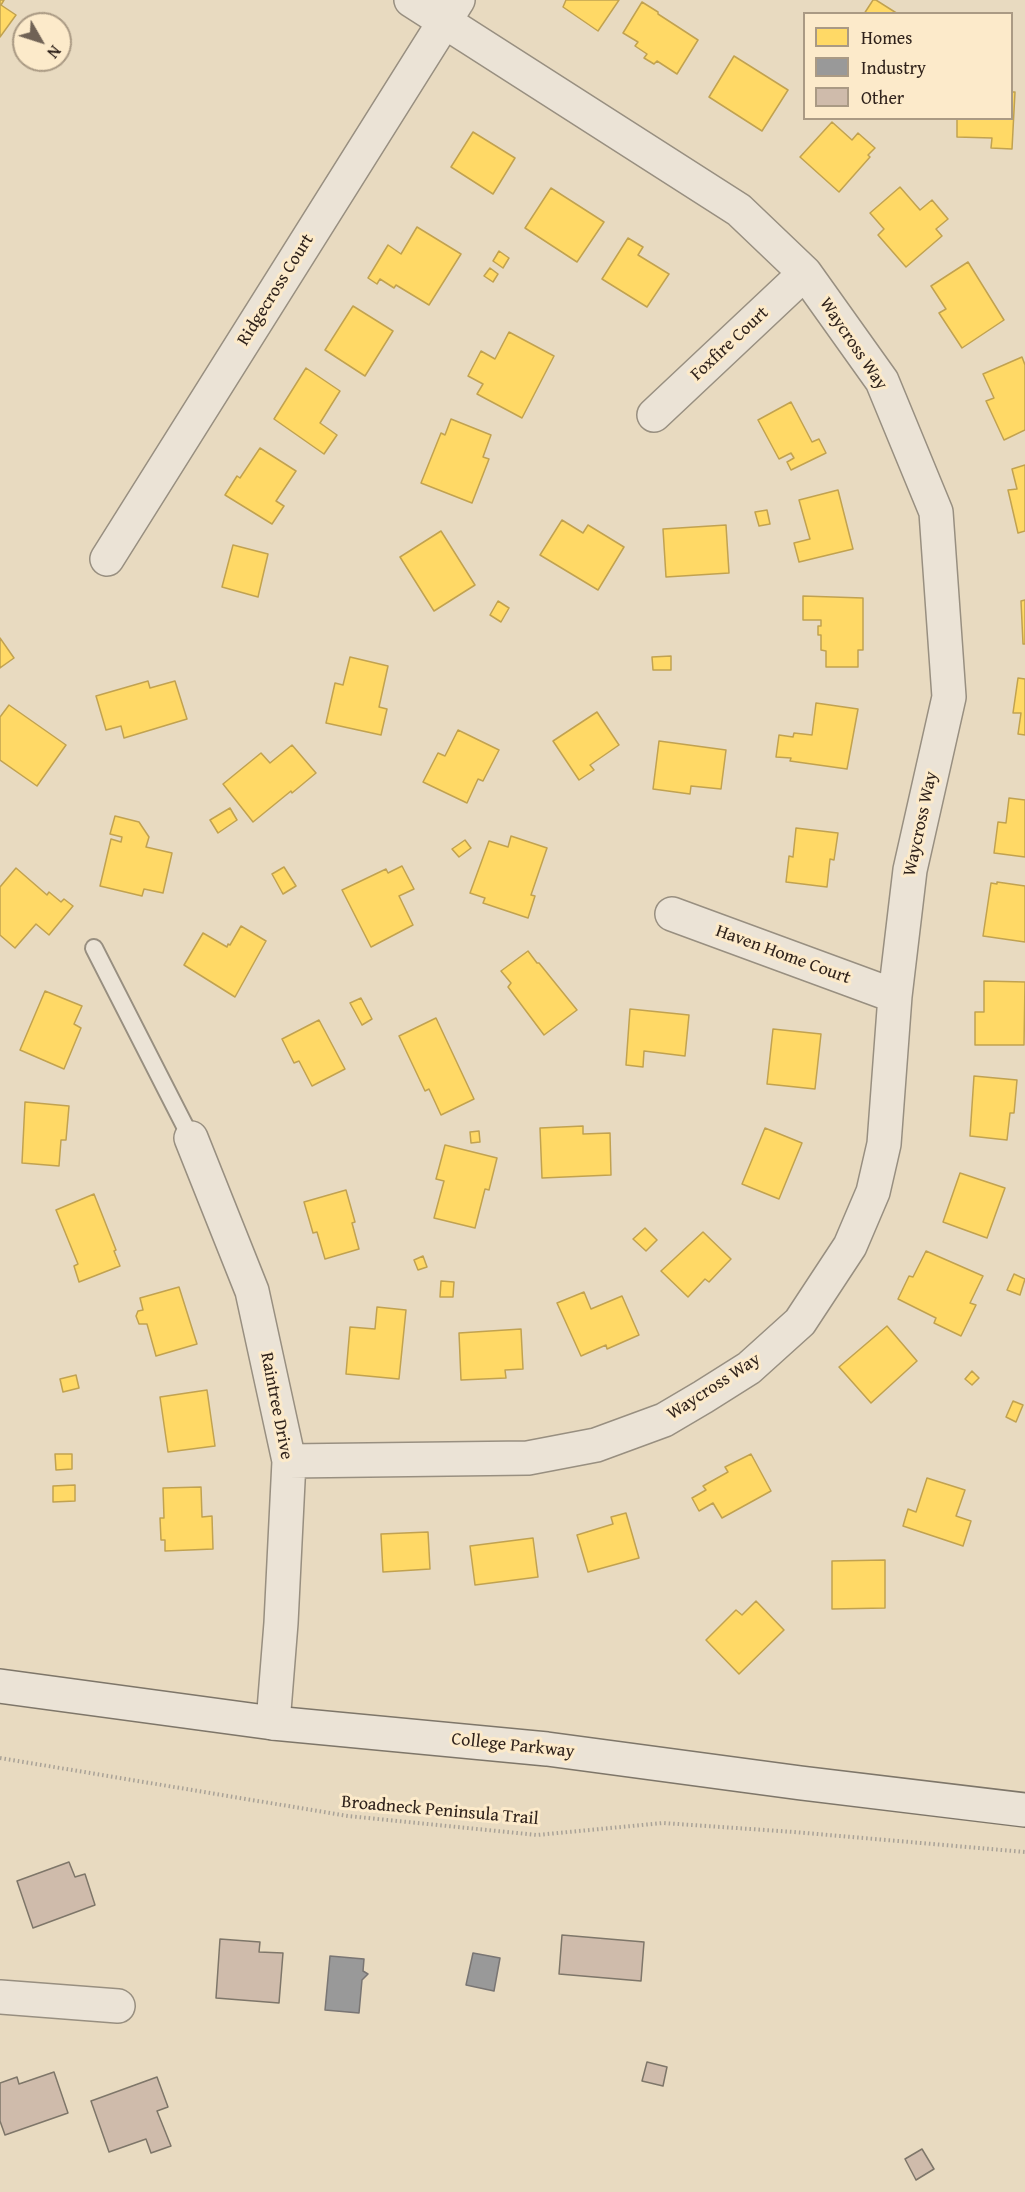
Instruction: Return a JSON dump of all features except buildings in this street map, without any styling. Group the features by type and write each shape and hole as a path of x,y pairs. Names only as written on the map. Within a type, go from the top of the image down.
{"street":[{"name":"Waycross Way","path":"289,1461 528,1458 596,1444 664,1420 749,1368 800,1322 850,1246 873,1192 884,1144 895,996 910,870 949,697 936,512 882,381 805,273 739,210 451,10 411,0"},
{"name":"Ridgecross Court","path":"107,559 451,10"},
{"name":"Foxfire Court","path":"654,415 805,273"},
{"name":"Haven Home Court","path":"672,914 895,996"},
{"name":"Raintree Drive","path":"191,1138 252,1292 289,1461 281,1623 273,1723"},
{"name":"College Parkway","path":"0,1686 273,1723 548,1749 1025,1810"},
{"path":"0,1997 117,2006"}],"lane":[{"path":"94,948 191,1138"}],"path":[{"name":"Broadneck Peninsula Trail","path":"0,1758 348,1816 537,1835 663,1823 1025,1852"}]}
